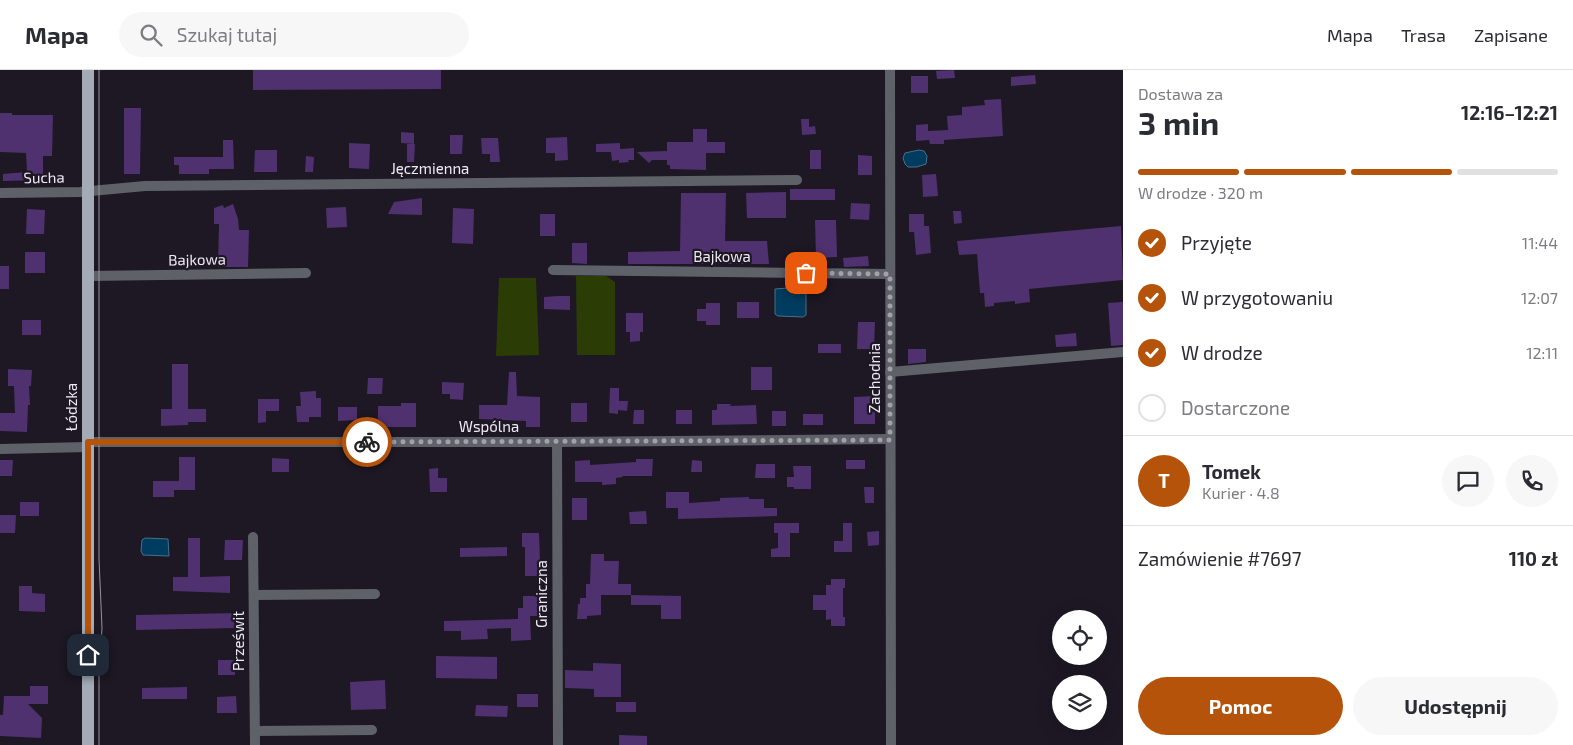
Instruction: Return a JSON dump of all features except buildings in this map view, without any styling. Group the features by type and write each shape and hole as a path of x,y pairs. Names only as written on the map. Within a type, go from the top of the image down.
{"main road":[{"name":"Łódzka","path":"88,70 88,745"}],"street":[{"name":"Zachodnia","path":"890,70 891,745"},
{"name":"Jęczmienna","path":"88,191 145,186 797,180"},
{"name":"Sucha","path":"0,193 88,191"},
{"name":"Bajkowa","path":"553,270 890,274"},
{"name":"Bajkowa","path":"88,276 306,273"},
{"path":"890,372 1123,352"},
{"name":"Wspólna","path":"0,449 88,445 890,440"},
{"name":"Graniczna","path":"557,442 558,745"},
{"name":"Prześwit","path":"253,537 255,745"},
{"path":"254,595 375,594"},
{"path":"255,731 372,730"}],"green space":[{"path":"576,276 606,276 615,282 615,355 577,355"},
{"path":"499,278 536,278 539,355 496,356"}],"water":[{"path":"919,150 924,151 927,156 926,164 908,167 903,158 905,153"},
{"path":"806,288 806,315 803,317 778,316 775,314 775,289"},
{"path":"145,538 168,539 169,556 143,555 141,551 142,540"}],"tram line":[{"path":"99,70 99,559 102,628 99,676 99,745"}],"way so far":[{"path":"367,442 890,440 890,274 806,273"}],"route":[{"path":"88,655 88,442 367,442"}]}
